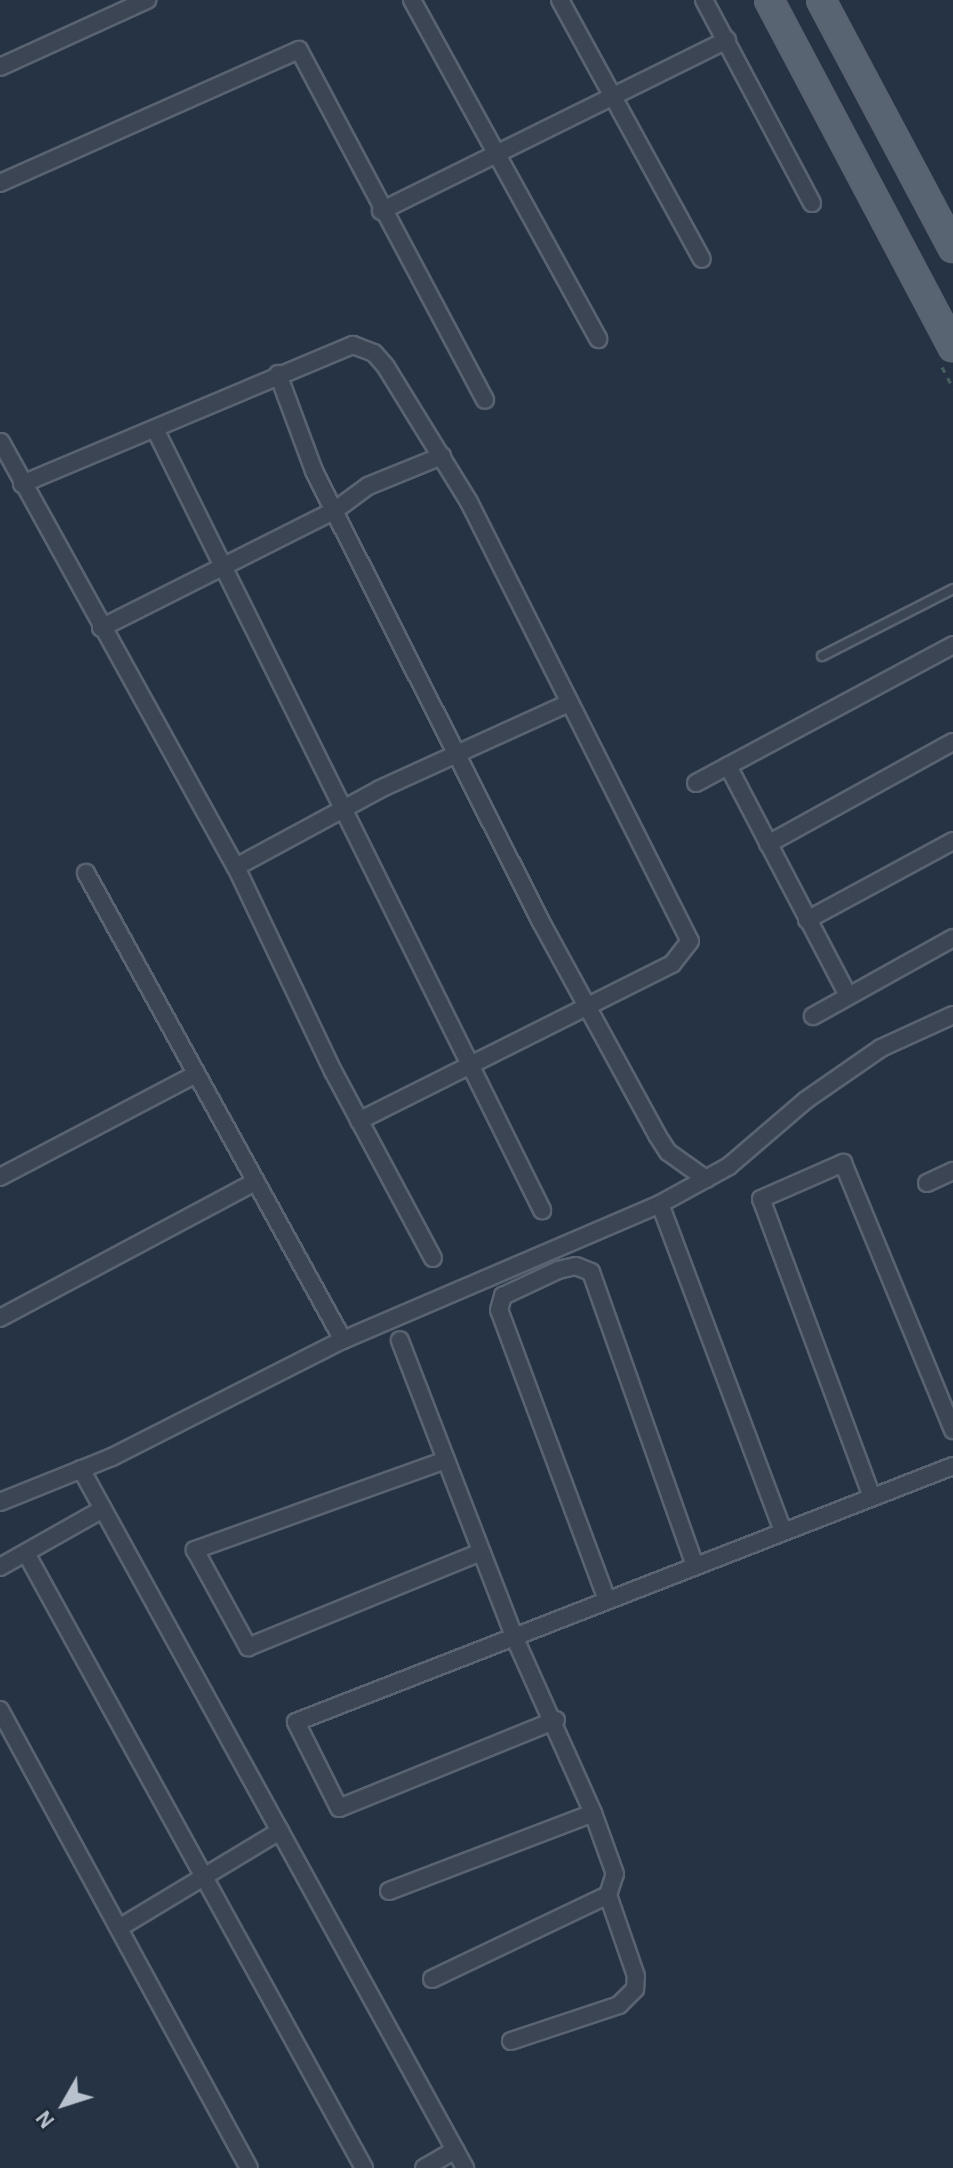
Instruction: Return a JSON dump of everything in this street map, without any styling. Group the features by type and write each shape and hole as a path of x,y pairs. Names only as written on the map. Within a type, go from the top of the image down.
{"main road":[{"path":"769,0 945,352"},
{"path":"821,0 953,248"}],"street":[{"path":"0,67 147,0"},
{"path":"412,0 501,156 598,339"},
{"path":"560,0 702,259"},
{"path":"704,0 812,203"},
{"path":"381,211 501,156 614,95 727,40"},
{"path":"0,183 296,49 485,400"},
{"path":"22,484 325,353 364,347 386,367 442,456 690,941 683,957 359,1121"},
{"path":"278,374 334,511 589,1007 668,1152 706,1179"},
{"path":"155,429 220,570 542,1210"},
{"path":"1,442 101,628 236,867 359,1121 433,1258"},
{"path":"101,628 334,511 368,486 442,456"},
{"path":"696,783 953,645"},
{"path":"236,867 340,812 569,703"},
{"path":"768,844 953,742"},
{"path":"728,766 848,996"},
{"path":"807,920 953,841"},
{"path":"86,873 253,1183 343,1340"},
{"path":"813,1016 953,938"},
{"path":"0,1502 81,1469 343,1340 660,1204 706,1179 868,1057 953,1015"},
{"path":"0,1177 196,1074"},
{"path":"872,1497 761,1199 843,1163 953,1430"},
{"path":"927,1183 953,1171"},
{"path":"0,1318 253,1183"},
{"path":"660,1204 783,1532"},
{"path":"607,1600 499,1310 503,1296 558,1270 576,1266 591,1272 695,1566"},
{"path":"400,1340 514,1636 556,1720 593,1813 615,1874 608,1895 633,1967 635,1989 619,2005 511,2041"},
{"path":"446,1460 195,1550 248,1647 481,1552"},
{"path":"556,1720 339,1808 296,1722 953,1466"},
{"path":"81,1469 465,2168"},
{"path":"0,1567 103,1509"},
{"path":"26,1553 364,2168"},
{"path":"0,1710 249,2168"},
{"path":"389,1891 593,1813"},
{"path":"119,1928 280,1831"},
{"path":"432,1979 608,1895"},
{"path":"424,2168 455,2150"}],"lane":[{"path":"822,656 953,589"}],"path":[{"path":"945,352 953,388"}]}
